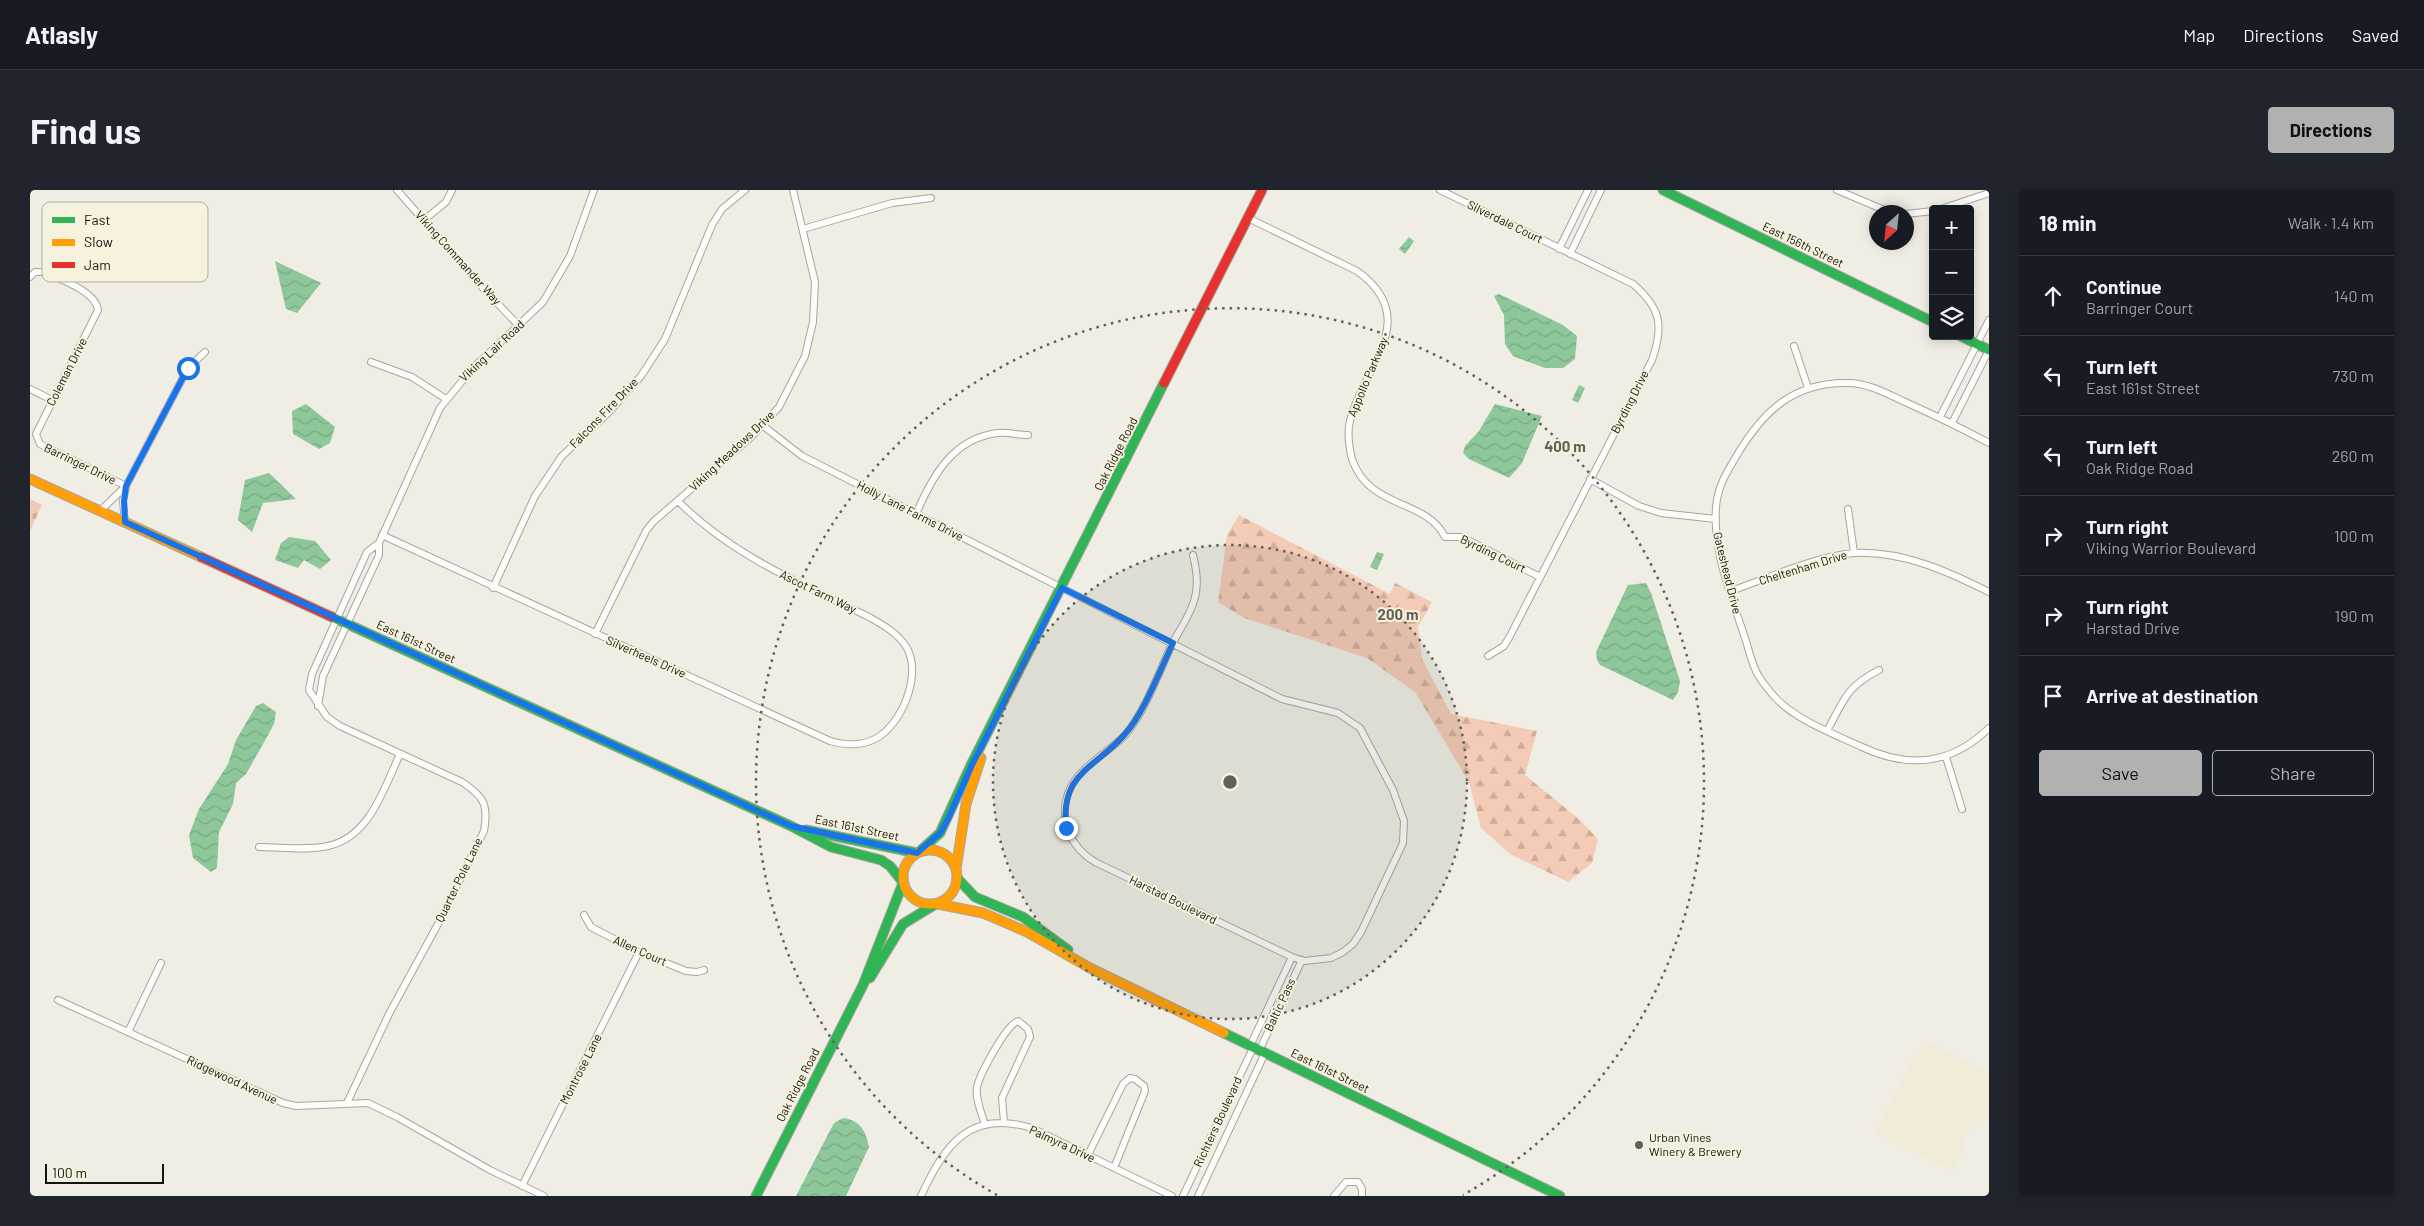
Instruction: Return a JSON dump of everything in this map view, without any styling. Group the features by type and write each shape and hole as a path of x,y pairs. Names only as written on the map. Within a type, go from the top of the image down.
{"street":[{"name":"Viking Commander Way","path":"397,190 480,286 519,326"},
{"path":"424,220 446,202 452,190"},
{"name":"Viking Lair Road","path":"348,624 379,555 378,543 440,408 472,369 543,302 570,256 594,190"},
{"name":"Falcons Fire Drive","path":"493,588 535,496 562,456 609,412 640,376 666,339 712,225 722,209 745,190"},
{"name":"Viking Meadows Drive","path":"595,634 646,531 653,522 779,407 792,385 805,356 813,322 815,282 803,229 797,214 793,190"},
{"name":"Oak Ridge Road","path":"919,852 940,833 972,765 1262,190"},
{"name":"Silverdale Court","path":"1440,190 1570,254"},
{"path":"1559,249 1588,190"},
{"path":"1570,254 1601,190"},
{"name":"East 156th Street","path":"1663,190 1929,320"},
{"path":"1837,190 1872,205"},
{"path":"1953,205 1989,193"},
{"path":"803,229 892,203 931,198"},
{"path":"1914,213 1929,212"},
{"name":"Appollo Parkway","path":"1248,218 1357,271 1376,290 1386,315 1387,335 1383,348 1352,412 1349,430 1350,452 1358,470 1369,485 1383,496 1437,523 1445,537"},
{"name":"Byrding Drive","path":"1488,656 1504,646 1652,360 1659,341 1660,325 1656,312 1646,295 1633,284 1570,254"},
{"name":"Coleman Drive","path":"36,439 36,434 52,400 96,314 97,304 92,296 64,282"},
{"path":"1940,417 1989,320"},
{"path":"1952,423 1989,350 1970,340"},
{"path":"1794,346 1808,388"},
{"path":"100,511 126,486 188,368 205,352"},
{"path":"371,362 412,377 446,399"},
{"name":"Gateshead Drive","path":"1989,442 1940,417 1874,388 1852,383 1808,388 1778,403 1750,433 1722,480 1717,498 1716,519 1716,528 1731,591 1758,675 1774,696 1789,708 1826,731 1877,754 1915,762 1946,757 1975,742 1989,728"},
{"path":"30,389 52,400"},
{"name":"Holly Lane Farms Drive","path":"762,424 802,456 1282,699 1338,713 1360,728 1393,790 1404,820"},
{"path":"916,514 930,480 949,458 963,447 971,442 997,433 1028,435"},
{"name":"Barringer Drive","path":"36,439 40,444 126,486"},
{"path":"1590,479 1639,506 1661,513 1716,519"},
{"name":"East 161st Street","path":"30,480 791,826 831,847 881,860 890,866 903,882"},
{"path":"125,522 124,501 126,486"},
{"name":"Ascot Farm Way","path":"678,501 713,532 750,557 888,627 900,638 907,649 913,671 911,686 902,707"},
{"path":"1848,509 1854,553"},
{"name":"Silverheels Drive","path":"382,536 830,741 843,744 875,739 892,723 902,707"},
{"name":"Byrding Court","path":"1445,537 1462,537 1540,577"},
{"name":"Quarter Pole Lane","path":"347,1103 390,1012 438,924 484,831 487,815 479,794 462,782 340,726 327,717 309,690 312,674 367,552 378,543"},
{"name":"Cheltenham Drive","path":"1731,591 1799,567 1854,553 1890,555 1919,562 1949,572 1989,592"},
{"path":"1173,643 1193,604 1198,580 1193,555"},
{"path":"318,706 323,676 348,624"},
{"name":"Harstad Boulevard","path":"1173,643 1138,714 1125,734 1074,781 1066,803 1066,828 1074,844 1083,855 1292,957 1318,961 1331,958 1343,952 1353,944 1361,932 1403,843 1404,820"},
{"path":"1826,731 1850,688 1879,670"},
{"name":"Oak Ridge Road","path":"957,874 966,804 991,729"},
{"path":"259,848 327,846 344,840 358,831 371,816 400,754"},
{"path":"1946,757 1962,809"},
{"name":"East 161st Street","path":"791,826 919,852"},
{"path":"938,851 946,855 957,874 951,894 937,904 918,902 910,897 903,882 906,863 919,852 938,851"},
{"name":"East 161st Street","path":"957,874 975,897 1023,917 1090,968"},
{"name":"Oak Ridge Road","path":"756,1196 863,985 903,882"},
{"name":"Oak Ridge Road","path":"863,985 872,976 903,924 937,904"},
{"name":"East 161st Street","path":"937,904 984,913 1027,932 1090,968 1560,1196"},
{"name":"Allen Court","path":"584,915 591,927 640,952 686,971 697,972 704,970"},
{"name":"Montrose Lane","path":"522,1186 640,952"},
{"name":"Baltic Pass","path":"1257,1050 1292,957"},
{"name":"Baltic Pass","path":"1257,1050 1302,960"},
{"path":"128,1032 162,963"},
{"name":"Ridgewood Avenue","path":"58,1000 283,1104 296,1106 368,1103 386,1111 490,1170 544,1196"},
{"path":"985,1125 977,1087 1001,1037 1007,1028 1018,1021 1028,1029 1030,1038 1002,1098 1004,1122"},
{"name":"Richters Boulevard","path":"1183,1196 1257,1050"},
{"name":"Richters Boulevard","path":"1198,1196 1257,1050"},
{"path":"1088,1155 1123,1084 1130,1078 1135,1079 1144,1086 1145,1091 1114,1168"},
{"name":"Palmyra Drive","path":"921,1196 937,1163 958,1138 985,1125 1004,1122 1032,1128 1172,1196"},
{"path":"1334,1196 1346,1182 1358,1182 1362,1189 1362,1196"}],"shaded area":[{"path":"1928,1043 1989,1073 1989,1117 1980,1119 1969,1127 1955,1172 1875,1133 1917,1052"}],"green space":[{"path":"30,499 42,505 30,531"},
{"path":"1239,515 1390,594 1395,583 1432,602 1418,627 1422,659 1451,714 1537,731 1525,775 1580,820 1598,839 1592,863 1568,882 1510,854 1481,828 1469,782 1415,692 1367,658 1244,618 1218,602 1227,535"}],"water":[{"path":"1409,237 1414,241 1405,254 1399,249"},
{"path":"275,261 321,283 297,313 286,309"},
{"path":"1499,294 1563,325 1577,336 1575,359 1563,368 1545,368 1513,356 1505,344 1504,315 1494,296"},
{"path":"1579,385 1585,388 1578,403 1572,400"},
{"path":"306,404 335,427 330,443 319,449 293,434 292,411"},
{"path":"1495,404 1542,416 1522,463 1509,478 1469,459 1463,453 1465,446 1479,431"},
{"path":"269,473 296,499 263,503 252,532 238,520 245,480"},
{"path":"289,537 315,541 331,560 320,569 304,560 298,568 275,560 281,543"},
{"path":"1377,552 1384,554 1377,570 1370,567"},
{"path":"1646,583 1680,681 1678,692 1673,700 1600,665 1597,660 1596,652 1628,585"},
{"path":"263,703 276,712 274,724 246,774 236,783 233,804 219,832 217,868 211,872 193,858 189,835 199,809 228,764 236,740 256,706"},
{"path":"843,1118 854,1121 861,1127 869,1147 846,1196 796,1196 834,1123"}],"traffic: fast":[{"path":"1663,190 1929,320"},
{"path":"1969,340 1989,350"},
{"path":"920,851 940,833 971,765 1164,383"},
{"path":"332,617 791,826 831,847 881,860 890,866 902,881"},
{"path":"806,830 917,853"},
{"path":"957,878 975,897 1023,917 1068,950"},
{"path":"756,1196 863,985 903,883"},
{"path":"870,978 903,924 934,905"},
{"path":"1224,1033 1560,1196"}],"traffic: slow":[{"path":"30,479 201,557"},
{"path":"956,869 966,804 981,758"},
{"path":"925,850 935,850 945,854 953,862 957,877 953,892 945,900 935,904 925,904 915,900 907,892 903,882 903,872 907,862 915,854 925,850"},
{"path":"938,904 983,913 1027,932 1090,968 1224,1033"}],"traffic: jam":[{"path":"1164,383 1262,190"},
{"path":"201,557 332,617"}],"place":[{"name":"Urban Vines Winery & Brewery","path":"1639,1145"}],"route":[{"path":"188,368 126,486 124,501 125,522 791,826 848,840 917,853 932,841 940,833 948,819 972,765 1062,588 1173,643 1138,714 1125,734 1074,781 1066,803 1066,828"}]}
